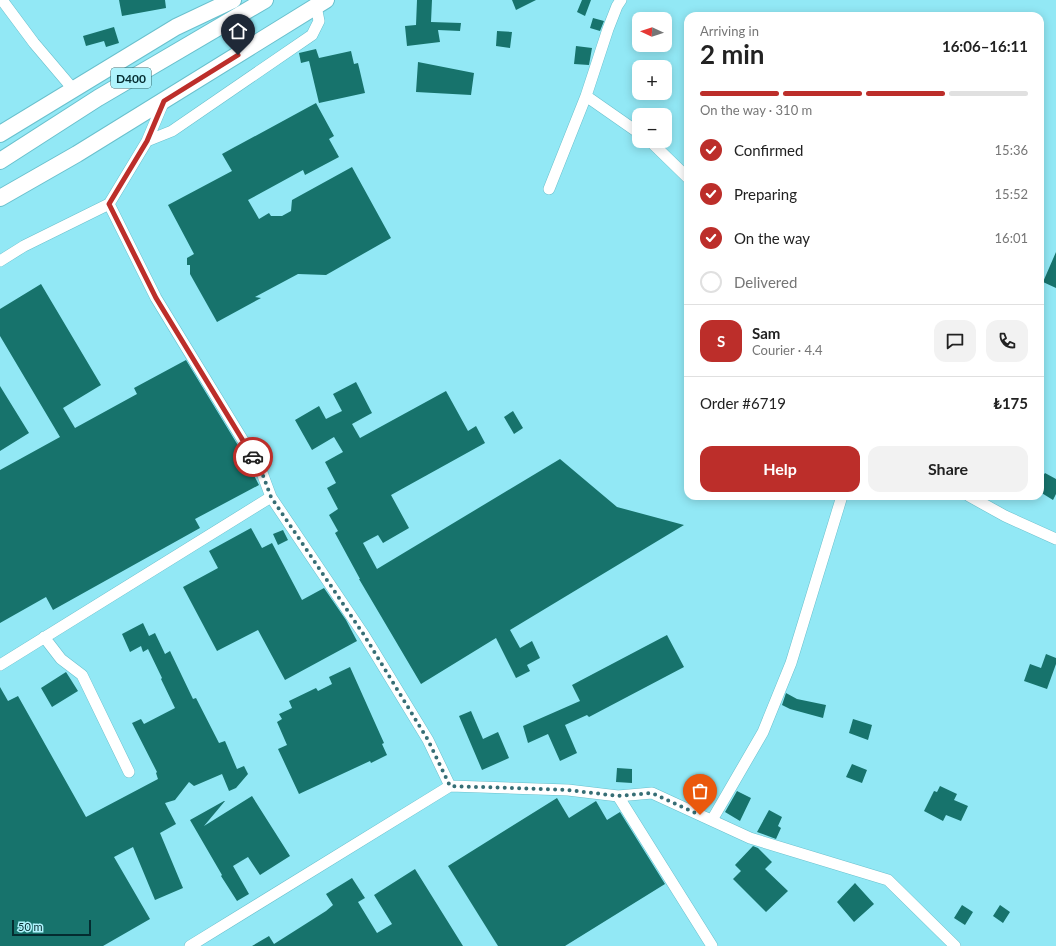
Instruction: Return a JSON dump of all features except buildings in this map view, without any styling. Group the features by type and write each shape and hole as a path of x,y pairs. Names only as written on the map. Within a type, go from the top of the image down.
{"highway":[{"path":"0,134 176,27 233,0"},
{"name":"D400","path":"0,161 98,98 265,0"},
{"name":"D400","path":"0,198 77,154 321,3"},
{"name":"D400","path":"0,150 51,129"},
{"name":"D400","path":"0,209 24,195 77,154"}],"street":[{"path":"2,0 34,43 73,89"},
{"path":"549,189 586,96 608,29 620,0"},
{"path":"147,141 172,131 312,34 319,21 321,3"},
{"path":"586,96 632,128"},
{"path":"0,261 24,246 109,204 147,141 164,101"},
{"path":"657,148 684,174"},
{"path":"109,204 156,298 261,470 271,497 364,635 428,740 450,786"},
{"path":"0,664 271,497"},
{"path":"712,820 763,732 791,663 841,500"},
{"path":"976,500 1005,516 1056,539"},
{"path":"44,637 61,660 82,675 129,772"},
{"path":"190,946 450,786 568,790 618,796 652,793 750,838 888,880 955,946"},
{"path":"618,796 712,946"}],"way so far":[{"path":"253,457 261,470 271,497 364,635 428,740 450,786 568,790 618,796 652,793 700,815"}],"route":[{"path":"238,55 164,101 147,141 109,204 156,298 253,457"}]}
